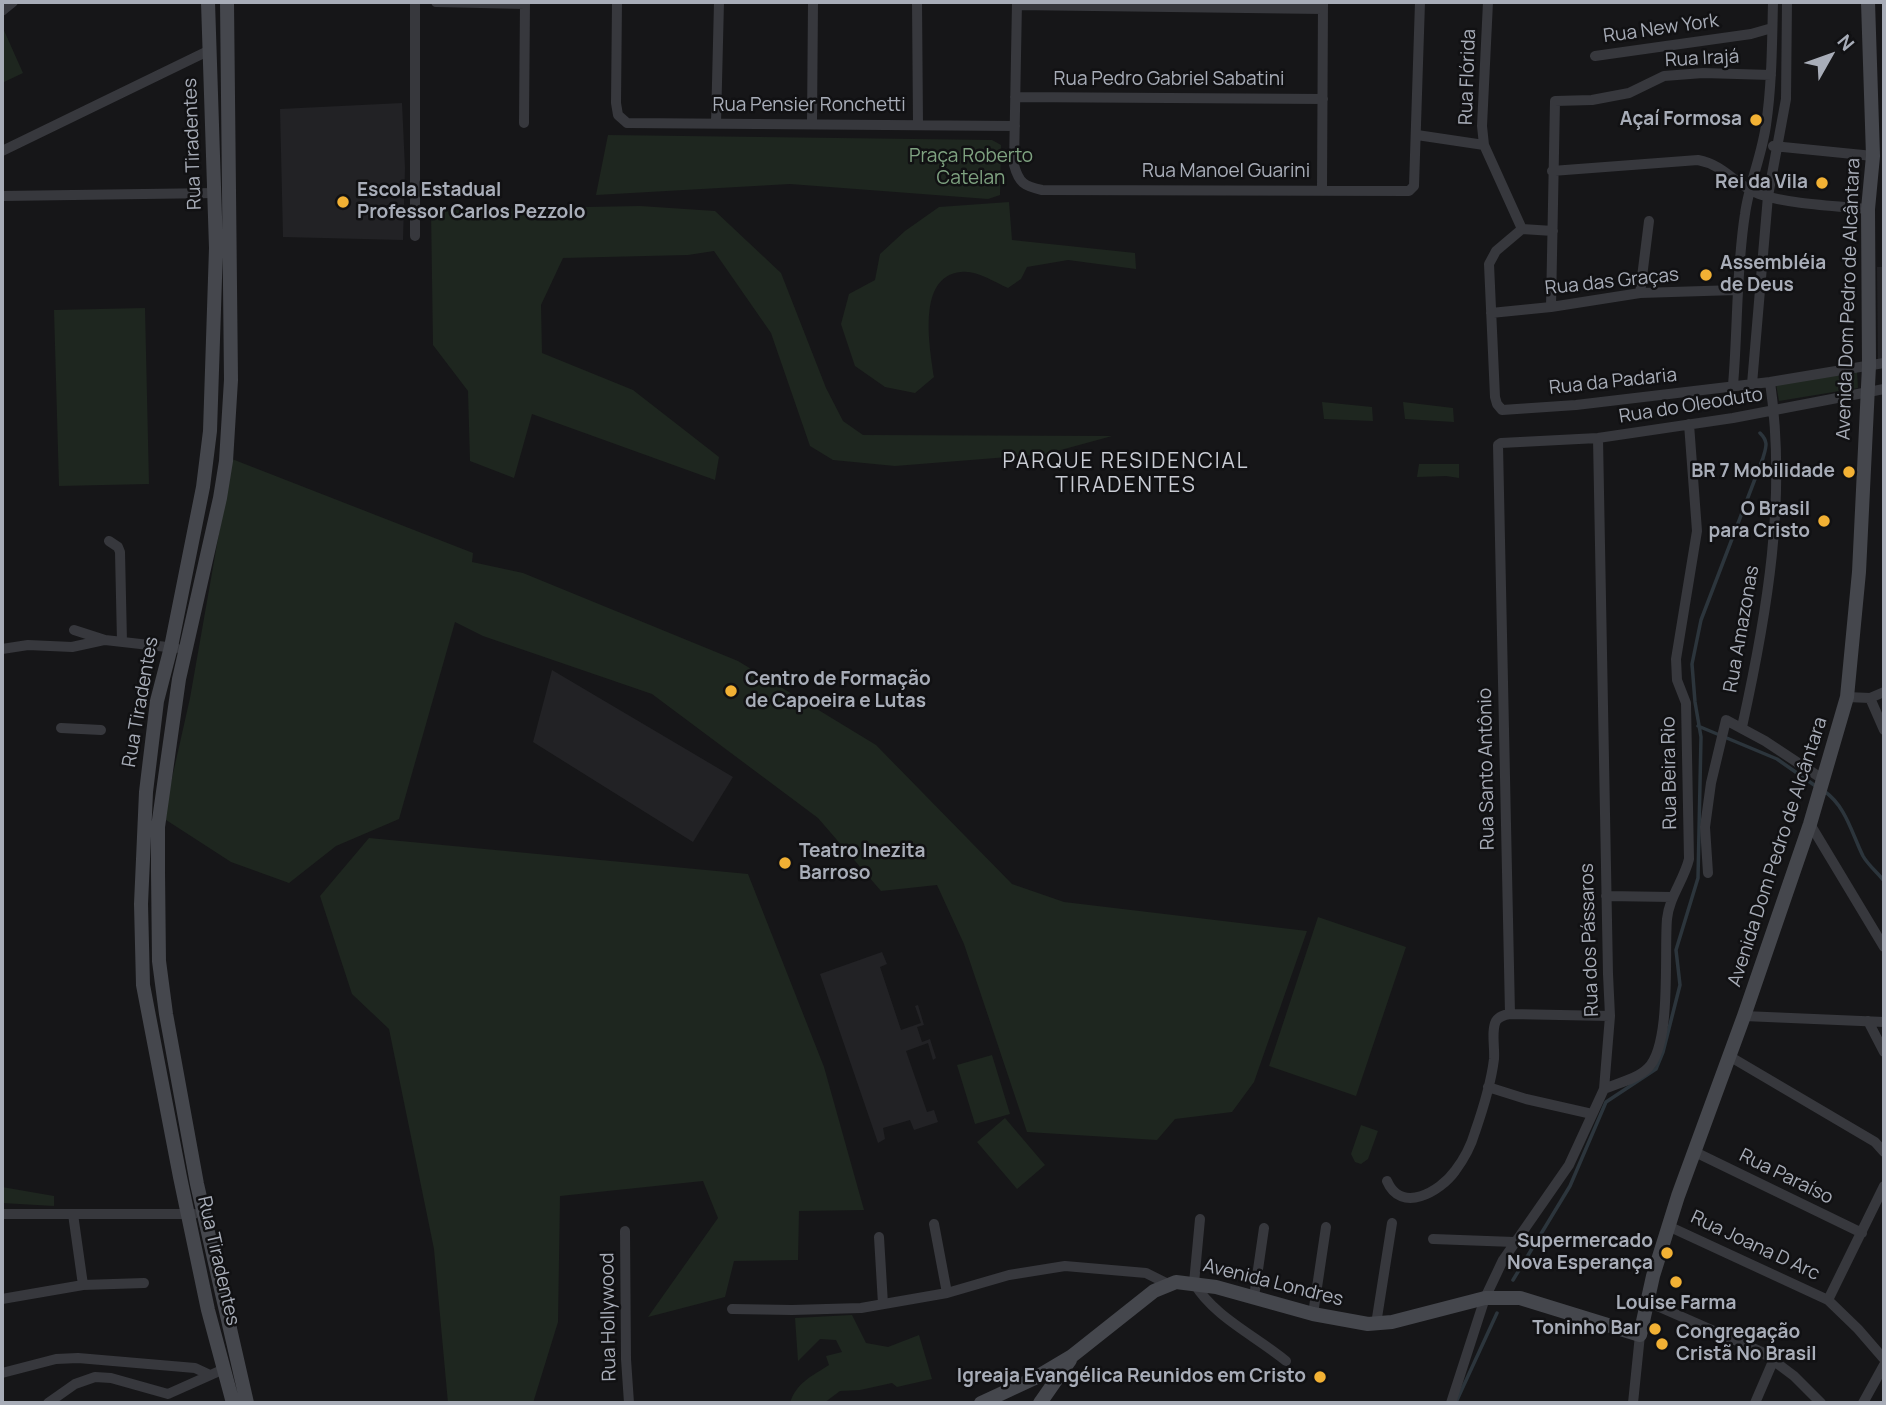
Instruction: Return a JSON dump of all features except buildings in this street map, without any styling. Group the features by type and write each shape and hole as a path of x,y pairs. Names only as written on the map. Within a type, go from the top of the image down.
{"street":[{"path":"2,11 13,2"},
{"name":"Rua Tiradentes","path":"208,2 215,193 214,338 207,462 192,537 168,745 152,819 141,904 144,985 217,1372 233,1403"},
{"name":"Rua Tiradentes","path":"178,648 210,542 225,468 232,380 227,2"},
{"path":"415,2 415,236"},
{"path":"436,2 525,3 524,123"},
{"name":"Rua Pensier Ronchetti","path":"617,2 616,103 618,115 627,123 1015,126"},
{"path":"716,123 719,2"},
{"path":"812,123 813,2"},
{"path":"917,2 918,124"},
{"path":"1420,2 1418,135 1484,145"},
{"name":"Rua Flórida","path":"1488,2 1482,126 1484,145 1522,229"},
{"path":"1733,386 1738,325 1736,290 1750,189 1763,142 1771,75 1773,2"},
{"path":"1752,384 1768,196 1786,99 1787,2"},
{"name":"Avenida Dom Pedro de Alcântara","path":"1633,1403 1640,1335 1668,1226 1811,824 1847,698 1859,572 1867,393 1877,365 1868,209 1878,172 1873,156 1868,2"},
{"path":"1015,126 1017,3 1323,6 1322,189"},
{"name":"Rua New York","path":"1595,56 1751,34 1773,28"},
{"path":"3,153 210,50"},
{"name":"Rua Irajá","path":"1552,171 1555,101 1592,100 1629,93 1664,76 1703,73 1771,75"},
{"name":"Rua Pedro Gabriel Sabatini","path":"1016,97 1322,99"},
{"name":"Rua Manoel Guarini","path":"1015,126 1014,165 1018,178 1024,186 1042,190 1409,191 1414,186 1418,135"},
{"path":"1763,142 1777,148 1873,156"},
{"path":"1551,307 1552,171 1698,160 1716,166 1750,189 1768,196 1868,209"},
{"path":"3,193 215,193"},
{"path":"1640,293 1649,221"},
{"path":"1491,313 1489,271 1492,256 1522,229 1553,231"},
{"name":"Rua das Graças","path":"1491,313 1640,293 1736,290"},
{"name":"Rua da Padaria","path":"1491,313 1495,397 1498,407 1507,411 1733,386"},
{"path":"214,338 231,344"},
{"path":"1770,382 1877,365"},
{"name":"Rua do Oleoduto","path":"1733,386 1770,382"},
{"name":"Rua Amazonas","path":"1742,727 1769,591 1777,472 1770,382"},
{"name":"Rua do Oleoduto","path":"1501,443 1598,438 1774,411 1884,390"},
{"name":"Rua Beira Rio","path":"1604,1089 1638,1075 1649,1068 1655,1057 1660,1043 1667,988 1667,918 1672,897 1682,882 1689,859 1686,703 1677,680 1676,669 1686,586 1697,531 1689,424"},
{"name":"Rua dos Pássaros","path":"1451,1403 1485,1298 1503,1260 1569,1165 1604,1089 1610,1016 1598,438"},
{"name":"Rua Santo Antônio","path":"1501,443 1497,446 1510,1014"},
{"path":"207,462 225,468"},
{"path":"192,537 210,542"},
{"path":"109,541 118,547 120,552 122,642"},
{"path":"74,630 104,640 178,648"},
{"path":"2,649 28,645 72,647 104,640"},
{"path":"1847,698 1871,698 1884,692"},
{"path":"1871,698 1884,730"},
{"path":"1707,873 1705,827 1711,783 1725,723 1742,727 1823,784"},
{"path":"61,728 101,730"},
{"name":"Rua Tiradentes","path":"152,819 159,961 166,1014 195,1175 247,1403"},
{"path":"1811,824 1884,947"},
{"path":"1606,896 1672,897"},
{"path":"1387,1181 1394,1194 1408,1198 1426,1194 1447,1180 1460,1164 1470,1146 1488,1087 1495,1025 1501,1016 1610,1016"},
{"path":"1744,1016 1884,1022"},
{"path":"1868,1021 1884,1052"},
{"path":"1728,1056 1875,1142 1884,1152"},
{"path":"1488,1087 1592,1114"},
{"name":"Rua Paraíso","path":"1695,1152 1862,1233"},
{"path":"180,1177 195,1175"},
{"path":"1828,1300 1884,1186"},
{"path":"2,1214 204,1214"},
{"path":"73,1214 83,1285"},
{"path":"1200,1219 1194,1283 1211,1305 1286,1361"},
{"path":"1376,1324 1392,1223"},
{"path":"934,1224 947,1293"},
{"name":"Rua Joana D Arc","path":"1668,1226 1828,1300 1884,1359"},
{"path":"1313,1314 1326,1227"},
{"path":"1254,1297 1264,1228"},
{"name":"Rua Hollywood","path":"625,1231 629,1403"},
{"path":"879,1237 883,1304"},
{"path":"1433,1240 1514,1242"},
{"path":"732,1309 825,1310 883,1304 947,1293 1009,1275 1065,1266 1146,1273 1168,1284"},
{"path":"2,1299 83,1285 144,1283"},
{"name":"Avenida Londres","path":"1072,1356 1144,1298 1168,1284 1194,1283 1313,1314 1356,1323 1376,1324 1485,1298 1500,1297 1532,1301 1640,1335"},
{"path":"1648,1302 1746,1344 1774,1359 1810,1399 1821,1403"},
{"path":"981,1403 1035,1378 1072,1356"},
{"path":"1043,1399 1072,1356"},
{"path":"2,1373 56,1359 79,1358 217,1372"},
{"path":"1755,1403 1774,1359"},
{"path":"1863,1403 1884,1365"},
{"path":"159,1403 168,1394 217,1372"},
{"path":"48,1403 75,1384 95,1377 111,1378 168,1394"},
{"path":"1035,1378 1045,1387 1043,1399"}],"shaded area":[{"name":"Escola Estadual Professor Carlos Pezzolo","path":"402,103 405,168 403,240 283,237 280,109"},
{"path":"1877,267 1884,267 1884,359 1878,360"},
{"path":"552,670 733,777 693,842 533,742"},
{"path":"882,952 887,964 880,967 901,1030 921,1023 915,1006 918,1005 924,1025 917,1027 922,1042 930,1039 936,1058 933,1060 928,1043 906,1051 927,1112 934,1110 938,1122 914,1130 910,1120 883,1128 885,1139 878,1143 820,974"}],"green space":[{"path":"2,26 23,73 2,83"},
{"name":"Praça Roberto Catelan","path":"608,135 992,140 1001,145 1000,195 988,199 790,184 596,195"},
{"path":"1009,202 1012,240 1135,253 1136,269 1068,260 1027,267 1021,279 1008,288 973,273 961,272 947,276 937,286 929,315 934,377 915,393 885,387 855,366 841,324 849,294 875,280 880,254 905,231 939,207"},
{"path":"640,206 715,211 781,273 826,388 843,421 863,435 1112,436 1046,454 895,466 833,460 810,446 771,333 714,251 688,255 563,258 541,305 542,353 633,390 719,457 715,480 532,414 514,478 470,461 468,391 433,345 431,210"},
{"path":"145,308 149,484 59,486 54,310"},
{"path":"1857,371 1858,388 1779,401 1776,384"},
{"path":"1322,402 1372,407 1373,421 1324,419"},
{"path":"1403,402 1453,408 1454,422 1405,419"},
{"path":"232,459 473,553 472,562 523,573 738,661 876,745 1012,884 1064,902 1307,931 1254,1082 1232,1112 1175,1119 1157,1140 1027,1132 964,944 937,885 881,891 818,818 652,694 483,636 455,622 399,819 336,846 289,883 231,862 163,818 190,698"},
{"path":"1419,464 1459,464 1459,478 1417,477"},
{"path":"369,838 748,874 824,1067 864,1210 799,1211 798,1260 734,1261 725,1297 648,1317 718,1218 703,1181 560,1196 558,1322 533,1403 448,1403 434,1249 389,1029 352,994 320,896"},
{"path":"1318,917 1406,947 1356,1096 1269,1066"},
{"path":"992,1055 1010,1114 975,1124 957,1065"},
{"path":"1005,1118 1045,1165 1017,1189 977,1142"},
{"path":"1361,1125 1378,1131 1368,1159 1361,1164 1355,1162 1351,1154"},
{"path":"2,1187 54,1196 54,1206 2,1203"},
{"path":"852,1315 866,1343 888,1347 919,1335 932,1379 897,1387 892,1383 840,1391 824,1403 790,1403 800,1385 829,1365 826,1356 842,1352 836,1340 820,1339 798,1361 795,1318"}],"waterway":[{"path":"1513,1280 1570,1186 1606,1102 1656,1069 1663,1052 1680,985 1676,950 1698,878 1701,737 1692,664 1701,620 1766,448 1766,442 1760,433"},
{"path":"1698,726 1777,759 1817,787"},
{"path":"1824,791 1838,804 1863,856 1884,881"},
{"path":"1457,1400 1497,1313"}],"place":[{"name":"Açaí Formosa","path":"1756,120"},
{"name":"Rei da Vila","path":"1822,183"},
{"name":"Escola Estadual Professor Carlos Pezzolo","path":"343,202"},
{"name":"Assembléia de Deus","path":"1706,275"},
{"name":"BR 7 Mobilidade","path":"1849,472"},
{"name":"O Brasil para Cristo","path":"1824,521"},
{"name":"Centro de Formação de Capoeira e Lutas","path":"731,691"},
{"name":"Teatro Inezita Barroso","path":"785,863"},
{"name":"Supermercado Nova Esperança","path":"1667,1253"},
{"name":"Louise Farma","path":"1676,1282"},
{"name":"Toninho Bar","path":"1655,1329"},
{"name":"Congregação Cristã No Brasil","path":"1662,1344"},
{"name":"Igreaja Evangélica Reunidos em Cristo","path":"1320,1377"}],"district":[{"name":"PARQUE RESIDENCIAL TIRADENTES","path":"1126,474"}]}
